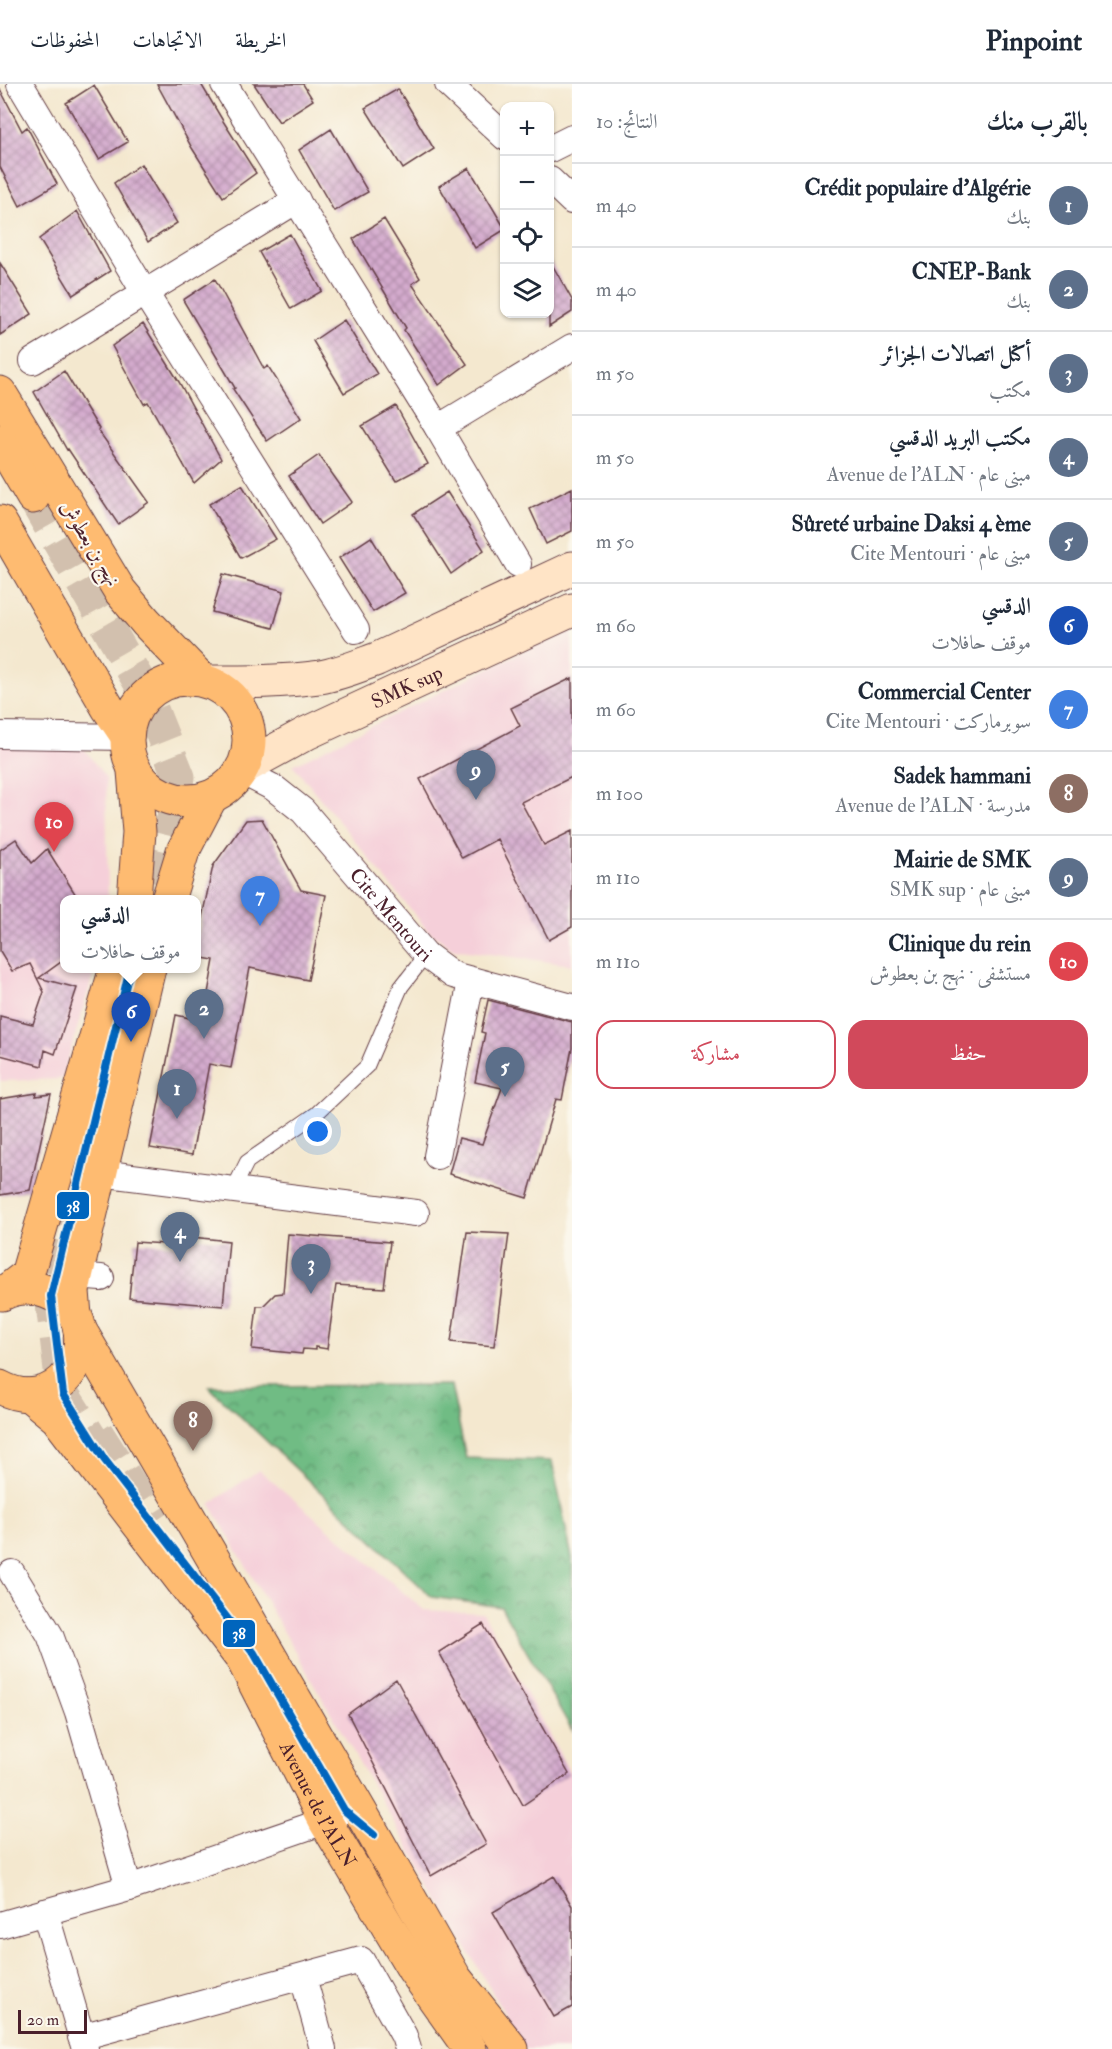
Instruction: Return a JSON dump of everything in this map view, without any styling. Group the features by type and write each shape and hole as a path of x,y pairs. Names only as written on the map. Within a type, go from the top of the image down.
{"main road":[{"name":"نهج بن بعطوش","path":"0,393 120,591 146,622 205,681"},
{"name":"نهج بن بعطوش","path":"0,441 17,508"},
{"name":"نهج بن بعطوش","path":"0,472 104,701 127,736"},
{"path":"205,681 222,689 234,699 245,718 250,740 248,754 242,770 223,791 194,802 176,801 160,795 145,784 129,760 127,736 130,718 139,703 151,690 167,682 184,678 205,681 284,680 321,677 350,669 377,659 572,568"},
{"name":"SMK sup","path":"242,770 307,733 572,610"},
{"path":"134,895 140,832 135,771"},
{"path":"170,895 183,851 211,797"},
{"path":"3,1293 27,1275 115,973"},
{"path":"12,1396 44,1392 58,1385 77,1361 81,1345 73,1291 89,1277 100,1173 148,973"},
{"path":"3,1293 21,1288 38,1288 54,1294 66,1303 455,1978 512,2049"},
{"name":"Avenue de l'ALN","path":"12,1396 57,1418 243,1660 334,1816 345,1853 414,1970 470,2049"},
{"path":"154,1522 254,1653 334,1816 374,1835"}],"street":[{"path":"20,84 145,293 356,630"},
{"path":"224,84 438,428 518,564"},
{"path":"448,84 500,133"},
{"path":"554,147 572,138"},
{"path":"554,185 572,201"},
{"path":"33,361 297,200"},
{"path":"438,428 572,347"},
{"path":"0,735 127,736"},
{"name":"Cite Mentouri","path":"242,770 274,788 303,811 426,956 453,975 572,1007"},
{"path":"437,1156 471,981"},
{"path":"100,1173 416,1213"},
{"path":"12,1573 50,1635 78,1712 129,1888"},
{"path":"0,1923 129,1888 334,1816"},
{"path":"45,1912 83,2043 361,1960 404,2037 408,2049"},
{"path":"303,1977 323,2049"}],"lane":[{"path":"233,1190 247,1162 316,1114 367,1066 401,987 426,956"}],"shaded area":[{"path":"572,627 572,965 453,949 428,931 293,765"},
{"path":"79,742 106,778 108,895 60,895 60,973 94,973 62,1079 0,1081 0,745"},
{"path":"259,1470 424,1610 483,1613 572,1776 572,2049 525,2049 210,1504"}],"green space":[{"path":"451,1385 466,1458 552,1461 572,1558 572,1730 501,1607 432,1597 208,1386"}],"building":[{"path":"157,84 201,84 256,173 223,197 192,148"},
{"path":"254,84 303,84 313,100 279,122"},
{"path":"94,85 128,142 99,159 66,103"},
{"path":"0,89 22,131 27,127 57,184 20,206 0,167"},
{"path":"398,89 434,149 403,169 365,108"},
{"path":"331,129 368,192 334,211 299,150"},
{"path":"141,164 177,223 148,242 114,183"},
{"path":"469,168 500,220 500,232 475,248 439,186"},
{"path":"77,211 110,271 73,295 39,239"},
{"path":"384,219 420,278 412,284 467,364 439,385 404,330 406,328 353,239"},
{"path":"290,234 322,291 291,309 259,252"},
{"path":"0,263 32,314 0,335"},
{"path":"554,268 572,300 572,312 549,327 549,318 554,318"},
{"path":"215,279 264,369 268,366 301,418 267,441 233,389 235,388 183,300"},
{"path":"344,320 377,374 344,393 313,341"},
{"path":"143,324 179,382 221,459 194,483 148,402 144,404 112,346"},
{"path":"64,371 98,430 149,502 118,524 67,450 34,392"},
{"path":"396,406 428,464 396,481 362,426"},
{"path":"319,455 352,502 320,524 289,476"},
{"path":"242,485 276,539 241,558 209,504"},
{"path":"572,488 572,531 546,544 530,509"},
{"path":"447,492 484,550 451,574 413,514"},
{"path":"371,537 405,593 373,612 339,558"},
{"path":"223,574 284,591 273,628 212,612"},
{"path":"572,678 572,777 521,802 544,845 572,831 572,927 549,940 497,839 462,858 420,779 520,726 511,708"},
{"path":"262,819 301,890 326,895 308,980 250,968 231,1068 209,1064 192,1155 150,1148 176,1015 203,1021 214,960 201,958 201,922 213,866 246,820"},
{"path":"16,839 32,863 47,849 76,895 60,895 60,963 39,978 77,988 55,1054 45,1050 42,1066 0,1055 0,1016 33,1024 44,992 30,964 12,971 0,951 0,850"},
{"path":"488,1000 572,1022 572,1048 562,1100 556,1099 527,1198 449,1174 459,1138 482,1144 502,1088 475,1082 485,1033 481,1032"},
{"path":"37,1093 36,1096 51,1094 30,1190 0,1195 0,1099"},
{"path":"467,1232 509,1234 494,1346 451,1342"},
{"path":"288,1234 390,1242 384,1288 336,1285 327,1349 315,1347 315,1350 303,1349 302,1354 252,1349 257,1306 263,1306 275,1294 283,1293"},
{"path":"182,1236 229,1241 223,1306 129,1298 135,1242 181,1245"},
{"path":"483,1624 569,1774 523,1805 439,1652"},
{"path":"396,1679 486,1844 431,1876 348,1714"},
{"path":"554,1876 572,1906 572,2007 554,2017 493,1912"}],"tunnel":[{"path":"33,497 145,692 179,777 173,818 156,889"},
{"path":"103,1457 63,1394 51,1296 125,990"},
{"path":"97,1433 154,1522"}],"transit line":[{"name":"38","path":"129,973 51,1296 63,1394 104,1459 254,1653 344,1810 374,1835"}],"place":[{"name":"Mairie de SMK","path":"476,800"},
{"name":"Clinique du rein","path":"54,852"},
{"name":"Commercial Center","path":"260,926"},
{"name":"CNEP-Bank","path":"204,1039"},
{"name":"الدقسي","path":"131,1042"},
{"name":"Sûreté urbaine Daksi 4 ème","path":"505,1097"},
{"name":"Crédit populaire d'Algérie","path":"177,1119"},
{"name":"مكتب البريد الدقسي","path":"180,1262"},
{"name":"أكتل اتصالات الجزائر","path":"311,1294"},
{"name":"Sadek hammani","path":"193,1451"}]}
